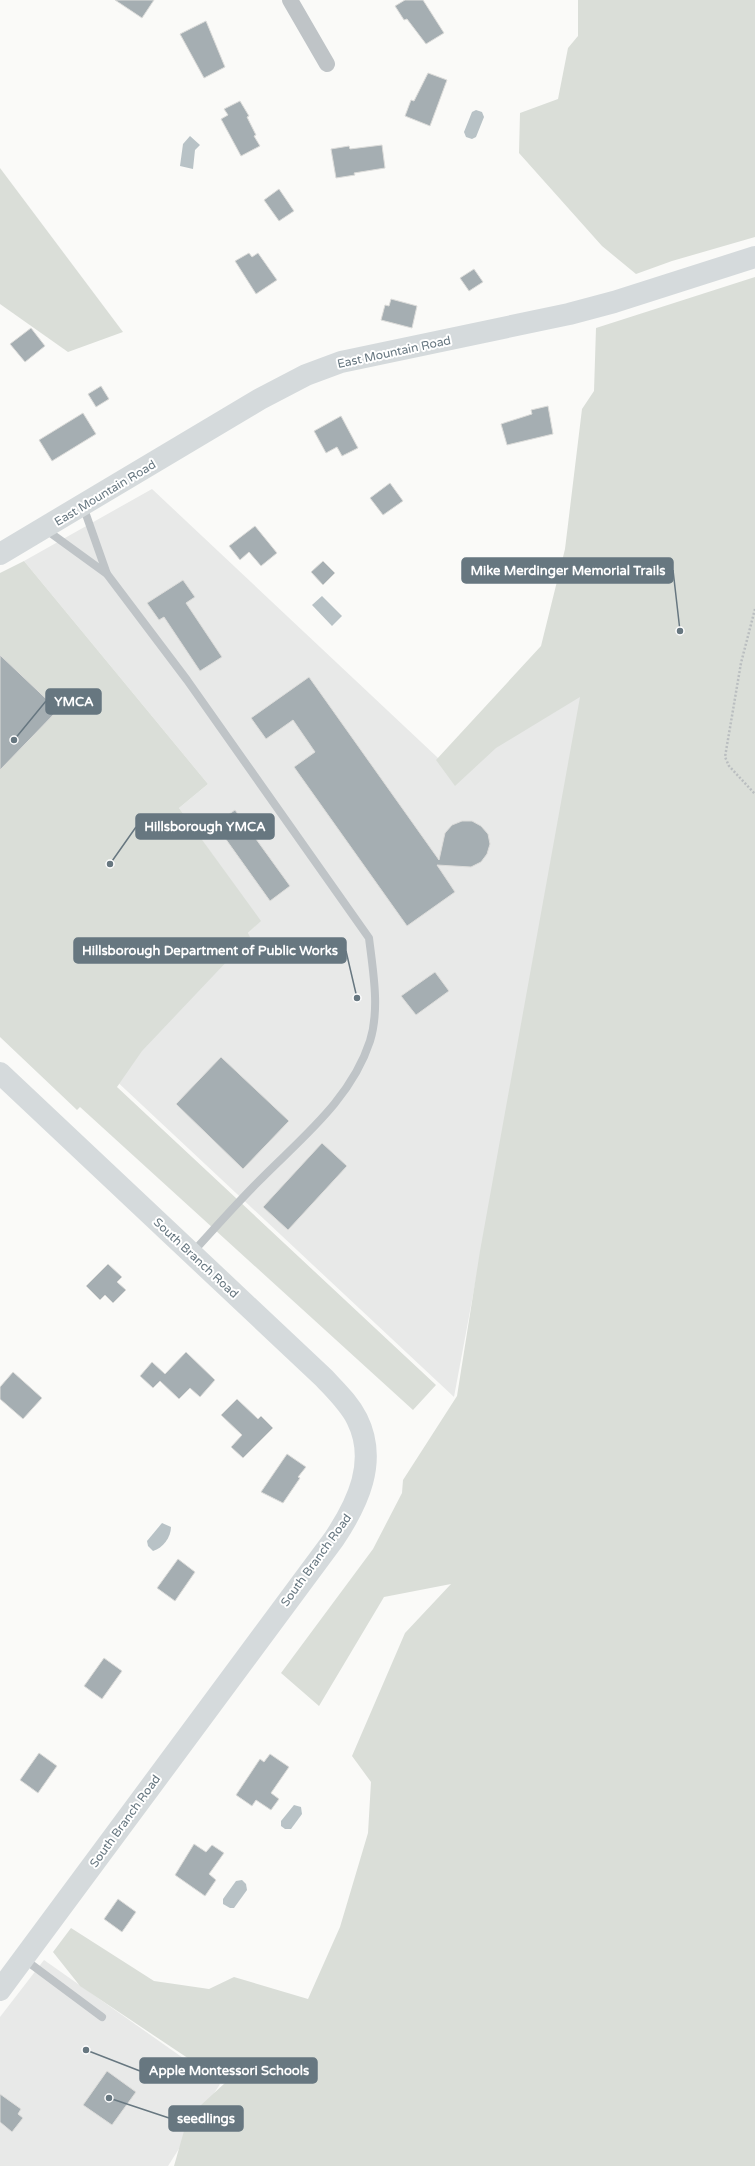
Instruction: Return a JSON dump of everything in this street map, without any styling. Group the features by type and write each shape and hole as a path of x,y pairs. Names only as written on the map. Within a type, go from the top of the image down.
{"street":[{"path":"290,0 327,64"},
{"name":"East Mountain Road","path":"0,554 260,400 306,375 341,362 569,314 614,302 755,257"},
{"name":"South Branch Road","path":"0,1073 324,1378 346,1402 357,1420 364,1444 366,1460 362,1483 347,1519 334,1539 0,1990"}],"lane":[{"path":"83,506 107,574"},
{"path":"44,529 107,574 187,680 369,938 374,976 374,1011 370,1040 358,1070 341,1097 253,1186 191,1253"},
{"path":"23,1958 102,2017"}],"path":[{"path":"755,609 741,663 725,757 729,766 755,794"}],"shaded area":[{"path":"578,0 755,0 755,237 672,261 636,274 602,246 519,153 520,113 558,99 568,48 578,36"},
{"path":"476,110 482,112 484,117 476,137 472,139 466,137 464,132 472,112"},
{"path":"190,136 200,145 195,150 193,169 180,166 183,144"},
{"path":"0,168 123,332 68,352 0,304"},
{"path":"755,277 755,2166 174,2166 188,2117 225,2083 80,1986 53,1952 71,1928 154,1981 209,1989 234,1977 308,1999 340,1927 368,1833 371,1782 352,1756 405,1633 451,1584 384,1597 319,1706 281,1673 373,1549 402,1493 403,1480 457,1396 480,1251 580,697 496,748 455,786 436,760 541,646 565,549 582,409 594,391 596,328"},
{"path":"152,489 454,773 586,689 454,1397 111,1076 260,921 179,808 208,784 24,561"},
{"path":"24,561 208,784 179,808 261,921 248,933 250,937 142,1051 117,1087 436,1385 413,1410 80,1107 77,1110 0,1037 0,573"},
{"path":"322,596 342,616 332,626 312,605"},
{"path":"162,1523 171,1527 170,1535 163,1545 157,1550 153,1551 148,1546 147,1541"},
{"path":"294,1805 301,1807 302,1814 291,1829 285,1829 281,1826 281,1821"},
{"path":"242,1880 246,1884 247,1890 234,1908 230,1908 223,1904 223,1899 236,1881"},
{"path":"44,1960 220,2084 168,2166 0,2166 0,2017"}],"building":[{"path":"115,0 154,0 142,18"},
{"path":"405,0 423,0 444,33 426,44 407,19 404,20 395,6"},
{"path":"206,21 225,67 204,78 180,34"},
{"path":"428,73 447,80 430,126 405,116 411,100 414,101"},
{"path":"240,101 249,116 247,117 256,135 254,136 260,146 241,156 221,119 228,115 224,109"},
{"path":"382,145 385,168 354,173 355,175 336,178 331,149 349,146 350,149"},
{"path":"279,189 294,211 279,221 264,200"},
{"path":"249,253 252,257 258,253 277,280 256,294 235,261"},
{"path":"474,269 483,282 469,291 460,278"},
{"path":"391,299 417,306 412,328 381,320 385,305 389,306"},
{"path":"31,328 45,346 25,362 10,344"},
{"path":"101,386 109,399 96,407 88,394"},
{"path":"548,406 553,434 507,445 501,424 532,414 531,410"},
{"path":"83,413 96,434 52,461 39,440"},
{"path":"341,416 358,448 342,456 337,447 326,453 314,431"},
{"path":"390,483 403,501 383,515 370,498"},
{"path":"255,526 277,553 261,566 249,552 240,560 229,546"},
{"path":"323,561 335,573 323,585 311,572"},
{"path":"183,580 195,597 186,603 222,657 200,671 164,617 159,620 147,603"},
{"path":"0,655 58,710 0,770"},
{"path":"309,677 439,860 445,833 452,825 462,821 472,821 481,826 488,834 490,844 487,854 481,862 471,867 437,865 455,892 407,926 294,767 315,752 293,720 266,739 251,718"},
{"path":"235,810 290,886 270,901 215,824"},
{"path":"435,972 449,991 416,1015 401,996"},
{"path":"221,1057 289,1121 243,1169 176,1104"},
{"path":"322,1143 347,1166 288,1230 263,1207"},
{"path":"108,1264 122,1277 117,1282 126,1290 113,1303 105,1295 100,1300 86,1286"},
{"path":"186,1352 215,1380 200,1397 190,1388 179,1399 160,1381 153,1388 140,1376 152,1362 165,1374"},
{"path":"13,1372 42,1398 23,1419 0,1399 0,1387"},
{"path":"237,1399 258,1419 261,1416 273,1428 243,1458 231,1447 242,1435 221,1415"},
{"path":"287,1454 306,1467 298,1477 300,1478 283,1503 261,1492"},
{"path":"178,1559 195,1572 175,1601 157,1588"},
{"path":"104,1658 122,1671 102,1699 84,1686"},
{"path":"39,1753 57,1766 38,1793 20,1780"},
{"path":"270,1754 289,1767 271,1793 279,1799 271,1810 256,1800 252,1806 236,1795 260,1759 264,1762"},
{"path":"194,1844 206,1852 212,1845 224,1853 209,1874 216,1880 205,1896 175,1875"},
{"path":"118,1899 136,1912 122,1932 104,1919"},
{"path":"107,2071 136,2092 112,2125 83,2105"},
{"path":"0,2094 21,2109 18,2114 23,2118 12,2132 0,2122"}],"place":[{"name":"Mike Merdinger Memorial Trails","path":"680,631"},
{"name":"YMCA","path":"14,740"},
{"name":"Hillsborough YMCA","path":"110,864"},
{"name":"Hillsborough Department of Public Works","path":"357,998"},
{"name":"Apple Montessori Schools","path":"86,2050"},
{"name":"seedlings","path":"109,2098"}]}
